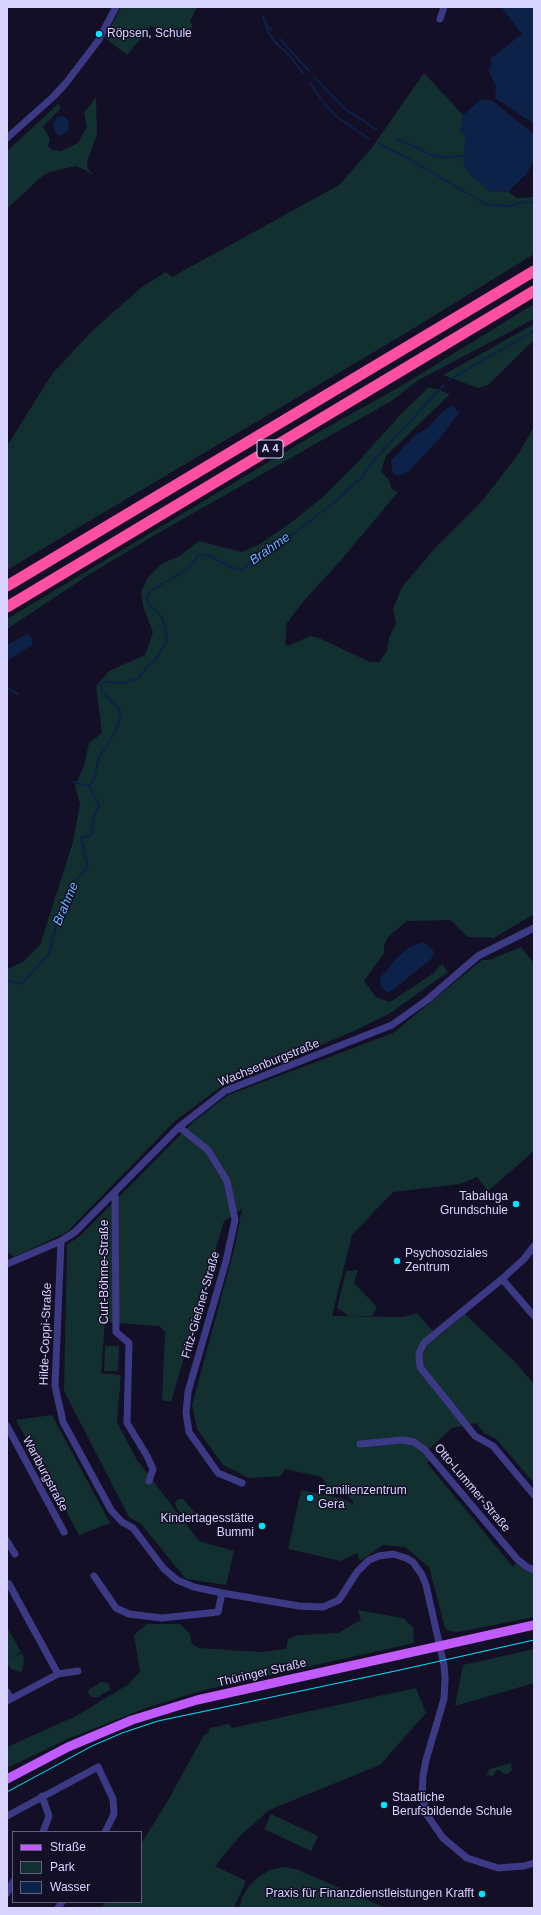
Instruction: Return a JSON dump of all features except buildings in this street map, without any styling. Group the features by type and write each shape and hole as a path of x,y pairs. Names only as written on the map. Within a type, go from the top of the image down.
{"highway":[{"name":"A 4","path":"7,586 534,271"},
{"name":"A 4","path":"7,607 534,291"}],"main road":[{"name":"Thüringer Straße","path":"7,1778 68,1747 132,1720 190,1702 534,1625"}],"street":[{"path":"7,138 53,97 66,83 98,41 116,7"},
{"path":"440,19 444,7"},
{"name":"Wachsenburgstraße","path":"7,1264 61,1241 76,1232 179,1126 224,1091 392,1025 427,1000 478,956 534,928"},
{"name":"Fritz-Gießner-Straße","path":"179,1126 208,1150 227,1181 235,1220 226,1261 188,1392 186,1413 190,1432 218,1473 242,1483"},
{"name":"Curt-Böhme-Straße","path":"115,1193 116,1332 129,1343 127,1423 148,1456 153,1469 149,1481"},
{"name":"Hilde-Coppi-Straße","path":"61,1241 55,1386 63,1422 111,1510 122,1522 133,1528 164,1570 177,1580 194,1587 222,1593 299,1606 323,1607 338,1600 358,1572 369,1560 379,1556 393,1554 413,1562 422,1575 439,1646 445,1679 444,1699 426,1760 423,1776 422,1795 428,1815 443,1838 467,1858 498,1868 524,1866 534,1863"},
{"path":"534,1246 524,1259 502,1279 424,1343 419,1353 420,1367 475,1436 493,1446 534,1495"},
{"path":"502,1279 534,1316"},
{"name":"Wartburgstraße","path":"7,1426 64,1532"},
{"name":"Otto-Lummer-Straße","path":"360,1444 404,1440 414,1442 425,1450 517,1559 527,1567 534,1570"},
{"path":"7,1541 15,1554"},
{"path":"94,1576 116,1608 129,1614 162,1618 218,1612 222,1593"},
{"path":"9,1584 58,1674"},
{"path":"7,1692 9,1700 58,1674 78,1671"},
{"path":"7,1816 98,1767 113,1799 114,1814 106,1831"},
{"path":"42,1796 49,1816 43,1831"},
{"path":"7,1893 12,1884"}],"green space":[{"path":"121,7 197,7 190,21 193,26 178,41 151,26 127,55 105,38"},
{"path":"424,73 463,115 460,130 466,136 489,191 508,192 517,198 534,197 534,254 411,330 7,570 7,446 52,374 92,331 142,287 166,272 172,277 339,185 371,149"},
{"path":"96,97 97,134 87,162 88,169 93,175 76,166 50,172 41,177 7,209 7,151 58,104 61,108 43,127 50,139 48,146 52,150 61,151 78,143 87,127 84,113"},
{"path":"534,304 534,318 532,320 417,381 393,400 167,528 90,574 7,629 7,619 317,433 401,386"},
{"path":"534,324 534,340 488,385 478,388 443,375"},
{"path":"429,387 450,394 386,456 381,471 388,479 392,489 398,492 342,559 302,603 287,623 285,643 288,646 310,636 319,638 370,662 379,662 387,651 389,638 396,623 393,609 402,587 436,547 483,500 519,453 534,427 534,914 494,938 468,937 451,920 407,921 389,936 384,945 384,953 364,981 376,997 390,1002 431,975 442,964 448,972 389,1014 352,1032 222,1086 175,1121 67,1232 14,1257 7,1251 7,969 23,962 40,945 73,842 80,804 75,786 84,766 89,743 102,733 96,686 109,671 145,655 153,632 143,606 141,592 148,577 163,563 180,556 199,541 242,552 260,544 293,521 323,497 357,463 401,414"},
{"path":"521,947 534,963 534,1151 488,1191 477,1177 460,1184 393,1192 352,1235 332,1316 402,1317 417,1313 438,1337 465,1314 515,1362 534,1384 534,1483 496,1439 484,1433 476,1423 452,1428 425,1453 430,1460 427,1463 513,1567 516,1563 525,1570 534,1573 534,1617 458,1632 449,1631 445,1628 429,1567 405,1547 383,1545 360,1561 357,1553 341,1561 288,1549 301,1490 344,1499 354,1505 353,1501 343,1491 326,1486 322,1477 285,1469 281,1476 249,1478 223,1465 197,1429 192,1405 235,1246 242,1209 224,1221 171,1402 162,1400 165,1332 159,1326 105,1322 101,1373 121,1375 117,1422 137,1460 199,1541 234,1551 226,1585 186,1579 141,1524 129,1517 64,1391 67,1245 81,1235 192,1123 228,1095 393,1033 482,960 489,960"},
{"path":"358,1270 354,1283 377,1307 372,1316 349,1316 337,1308 346,1271"},
{"path":"105,1346 119,1346 118,1371 104,1371"},
{"path":"52,1415 110,1523 79,1535 16,1420"},
{"path":"178,1499 183,1499 195,1513 194,1518 190,1519 177,1509 175,1503"},
{"path":"358,1610 403,1618 413,1627 414,1643 204,1690 146,1708 70,1738 7,1768 7,1747 76,1716 129,1684 140,1671 134,1635 147,1624 180,1624 190,1634 192,1644 199,1648 261,1652 286,1649 288,1639 298,1635 338,1633 361,1620"},
{"path":"7,1627 21,1652 11,1658 23,1653 24,1663 21,1672 11,1669 7,1663"},
{"path":"534,1649 534,1683 455,1706 463,1665"},
{"path":"101,1682 108,1683 111,1689 98,1697 91,1697 87,1691"},
{"path":"416,1688 426,1713 380,1765 269,1810 240,1836 215,1866 246,1881 234,1908 102,1908 104,1903 142,1903 142,1842 167,1802 204,1735 208,1733 210,1728 229,1724 232,1728"},
{"path":"511,1763 512,1770 509,1773 505,1774 498,1770 493,1776 486,1775 490,1769"},
{"path":"271,1814 318,1836 311,1851 264,1829"},
{"path":"283,1867 296,1869 386,1908 239,1908 248,1887 258,1877 270,1870"}],"water":[{"path":"501,7 534,7 534,124 495,98 496,87 488,70 492,64 490,59 522,34"},
{"path":"490,99 534,134 534,161 527,173 508,192 489,191 470,175 463,162 466,136 460,130 463,115 480,100"},
{"path":"57,117 66,117 69,122 69,129 60,136 56,134 53,125"},
{"path":"453,406 459,413 439,439 409,471 399,476 393,474 391,461 414,436 429,427 442,412"},
{"path":"27,634 33,639 32,645 7,661 7,645"},
{"path":"425,943 433,950 434,954 431,959 389,993 381,988 380,978 395,960 409,947"}],"waterway":[{"path":"263,16 267,29 274,41 288,54 303,73"},
{"path":"265,22 271,30"},
{"path":"280,39 309,71"},
{"path":"314,77 345,109 376,129"},
{"path":"310,83 326,106 336,116 369,139"},
{"path":"398,139 432,155 443,157 463,156"},
{"path":"379,144 409,159 486,204 507,206 525,202 534,203"},
{"name":"Brahme","path":"449,380 534,331"},
{"name":"Brahme","path":"7,981 21,984 49,954 57,922 66,911 72,896 73,883 88,867 81,838 91,835 94,817 99,805 89,786 94,779 99,758 117,729 120,717 119,709 102,692 101,685 104,682 123,683 137,679 157,658 167,640 163,618 150,605 147,599 150,591 188,569 198,555 210,556 230,567 242,570 256,558 266,555 337,500 362,477 373,461 444,385"},
{"path":"7,688 18,694"},
{"path":"73,782 89,786"}],"tram line":[{"path":"7,1792 92,1746 122,1733 158,1721 534,1640"}],"place":[{"name":"Röpsen, Schule","path":"99,34"},
{"name":"Tabaluga Grundschule","path":"516,1204"},
{"name":"Psychosoziales Zentrum","path":"397,1261"},
{"name":"Familienzentrum Gera","path":"310,1498"},
{"name":"Kindertagesstätte Bummi","path":"262,1526"},
{"name":"Staatliche Berufsbildende Schule","path":"384,1805"},
{"name":"Praxis für Finanzdienstleistungen Krafft","path":"482,1894"}]}
